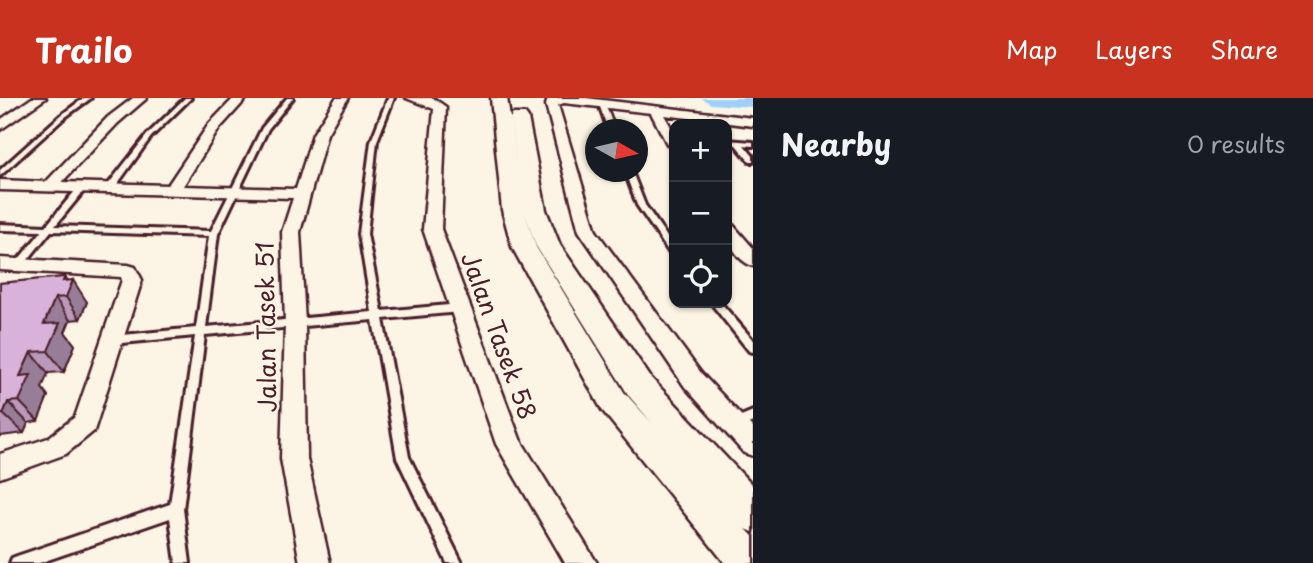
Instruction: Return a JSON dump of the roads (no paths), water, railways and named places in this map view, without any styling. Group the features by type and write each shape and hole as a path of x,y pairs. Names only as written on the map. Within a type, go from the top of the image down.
{"main road":[{"path":"509,103 535,210 548,246 640,387 753,513"},
{"path":"509,103 513,210 524,247 613,401 750,563"}],"street":[{"path":"0,126 40,98"},
{"path":"50,186 113,120 141,98"},
{"path":"173,190 214,127 241,98"},
{"name":"Jalan Tasek 51","path":"314,563 294,459 296,323 291,232 320,134 342,98"},
{"name":"Jalan Tasek 58","path":"412,98 426,99 440,107 432,229 509,444 582,563"},
{"path":"753,122 564,99 554,100 552,105 588,231 693,380 753,445"},
{"path":"655,110 669,132"},
{"path":"0,185 302,194"},
{"path":"732,235 753,260"},
{"path":"0,466 50,451 73,440 85,423 132,280 128,271 9,265"}],"lane":[{"path":"0,174 62,117 88,98"},
{"path":"110,188 149,136 188,98"},
{"path":"183,563 176,509 215,234 265,128 290,98"},
{"path":"391,98 374,141 363,234 403,458 455,563"},
{"path":"602,104 608,119"},
{"path":"732,142 753,144"},
{"path":"738,143 753,160"},
{"path":"632,182 641,205 669,246"},
{"path":"9,265 49,229 83,187"},
{"path":"0,227 215,234"},
{"path":"112,340 460,307"},
{"path":"720,308 753,348"},
{"path":"732,425 753,416"},
{"path":"17,563 176,509"}],"waterway":[{"path":"711,98 753,101"}]}
